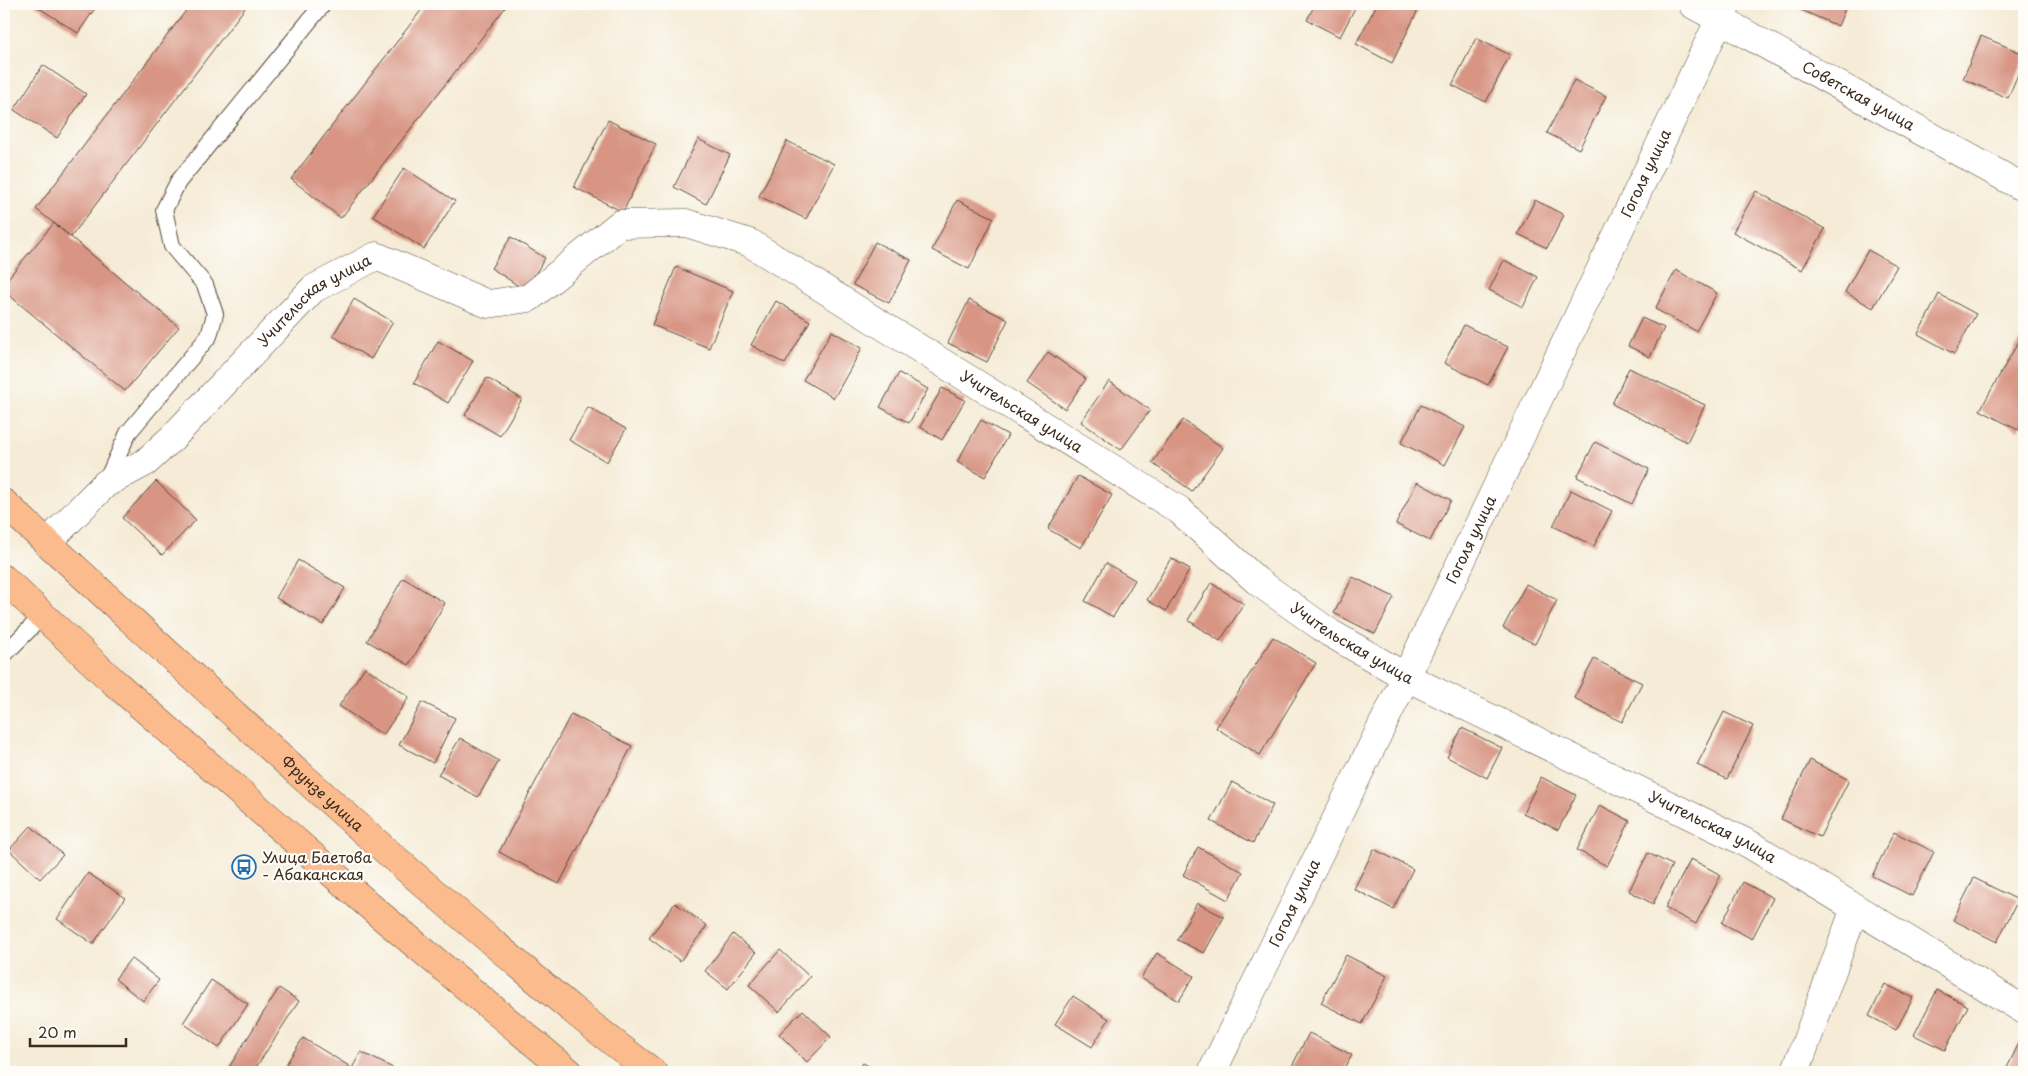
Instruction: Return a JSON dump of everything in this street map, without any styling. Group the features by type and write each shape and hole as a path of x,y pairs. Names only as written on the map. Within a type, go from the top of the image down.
{"main road":[{"name":"Фрунзе улица","path":"4,503 151,640 405,868 608,1040 652,1072"},
{"path":"4,579 115,684 380,915 569,1072"}],"street":[{"name":"Советская улица","path":"1692,4 1723,12 2024,188"},
{"name":"Гоголя улица","path":"1212,1072 1406,677 1723,12"},
{"name":"Учительская улица","path":"48,543 106,484 146,462 173,437 313,289 376,256 488,304 529,298 620,224 686,223 750,242 1179,510 1265,587 1330,633 1406,677 1751,846 2024,1010"},
{"path":"1797,1066 1855,908"}],"lane":[{"path":"106,484 128,433 209,336 215,314 205,285 172,246 164,210 178,182 323,4"},
{"path":"4,655 43,615"}],"building":[{"path":"33,4 98,4 78,33"},
{"path":"191,4 248,4 71,237 36,209"},
{"path":"426,4 508,4 341,218 291,179"},
{"path":"1315,4 1357,4 1340,37 1307,20"},
{"path":"1377,4 1415,4 1420,6 1392,63 1356,44"},
{"path":"1787,4 1847,4 1838,26"},
{"path":"1981,36 2024,54 2024,60 2008,98 1963,79"},
{"path":"1476,38 1510,55 1486,102 1452,85"},
{"path":"43,65 86,94 57,138 14,110"},
{"path":"1574,80 1606,96 1579,149 1547,133"},
{"path":"608,120 656,144 623,212 574,187"},
{"path":"698,139 730,155 706,204 674,187"},
{"path":"787,141 834,164 806,219 759,196"},
{"path":"404,168 455,201 424,249 373,216"},
{"path":"1756,191 1825,229 1802,270 1733,232"},
{"path":"957,200 994,218 969,269 932,250"},
{"path":"1535,200 1564,215 1547,248 1518,234"},
{"path":"54,223 179,327 125,391 4,291 4,283"},
{"path":"511,237 545,258 525,290 491,268"},
{"path":"875,242 911,260 889,303 853,285"},
{"path":"1868,250 1897,266 1873,308 1845,292"},
{"path":"1504,260 1538,277 1523,307 1489,290"},
{"path":"676,267 733,291 709,348 652,325"},
{"path":"1676,270 1717,293 1696,331 1655,309"},
{"path":"1939,294 1976,314 1954,354 1918,334"},
{"path":"354,299 393,322 371,359 333,336"},
{"path":"969,300 1008,320 987,362 948,343"},
{"path":"776,301 810,321 785,364 751,345"},
{"path":"1642,318 1664,328 1650,357 1628,346"},
{"path":"1464,325 1508,347 1488,385 1444,363"},
{"path":"832,331 862,348 834,398 803,380"},
{"path":"2020,339 2024,341 2024,418 2018,430 1980,410"},
{"path":"438,341 473,361 448,403 414,383"},
{"path":"1048,352 1086,379 1065,409 1027,383"},
{"path":"1629,368 1705,405 1687,442 1612,404"},
{"path":"899,373 928,389 909,423 880,407"},
{"path":"487,378 522,399 500,436 465,415"},
{"path":"1109,381 1150,410 1121,450 1081,422"},
{"path":"942,388 965,400 942,440 920,427"},
{"path":"1421,405 1465,427 1445,465 1401,443"},
{"path":"588,407 626,429 607,462 569,440"},
{"path":"981,420 1008,435 985,477 957,462"},
{"path":"1183,420 1223,448 1192,491 1152,463"},
{"path":"1595,442 1649,469 1632,504 1577,477"},
{"path":"1078,476 1112,495 1081,548 1048,529"},
{"path":"156,481 196,520 162,555 122,518"},
{"path":"1417,482 1451,500 1430,541 1396,524"},
{"path":"1571,490 1612,511 1594,546 1553,526"},
{"path":"1171,558 1190,569 1166,611 1147,600"},
{"path":"298,560 345,588 323,625 276,598"},
{"path":"1106,563 1135,580 1113,617 1085,601"},
{"path":"1353,577 1394,597 1375,634 1334,613"},
{"path":"403,578 445,603 409,665 367,641"},
{"path":"1211,583 1244,604 1220,641 1188,620"},
{"path":"1526,584 1557,600 1535,644 1503,628"},
{"path":"1273,637 1316,663 1260,755 1216,728"},
{"path":"1594,659 1642,683 1622,722 1574,698"},
{"path":"365,667 409,697 383,735 339,706"},
{"path":"422,702 455,718 433,763 399,745"},
{"path":"1724,712 1753,726 1727,779 1697,765"},
{"path":"571,714 632,746 559,884 499,852"},
{"path":"1462,728 1502,748 1487,778 1447,757"},
{"path":"460,738 499,761 478,797 438,775"},
{"path":"1810,760 1849,780 1820,837 1781,819"},
{"path":"1541,777 1576,795 1558,830 1523,813"},
{"path":"1232,782 1273,805 1253,843 1211,821"},
{"path":"1600,805 1630,821 1607,866 1577,850"},
{"path":"31,826 63,855 40,879 9,850"},
{"path":"1894,832 1934,852 1912,896 1872,876"},
{"path":"1198,847 1243,872 1228,900 1183,875"},
{"path":"1374,849 1413,869 1393,909 1354,889"},
{"path":"1648,853 1672,865 1653,904 1629,891"},
{"path":"1691,859 1721,875 1696,924 1665,908"},
{"path":"88,873 125,898 93,944 57,919"},
{"path":"1974,878 2018,900 1997,942 1953,920"},
{"path":"1743,882 1773,898 1752,939 1722,923"},
{"path":"675,903 707,926 680,961 649,938"},
{"path":"1197,903 1224,917 1204,953 1177,940"},
{"path":"733,934 756,953 728,989 705,971"},
{"path":"780,950 810,977 779,1012 749,985"},
{"path":"1157,953 1194,976 1179,1001 1141,978"},
{"path":"1346,955 1387,976 1362,1024 1321,1003"},
{"path":"131,958 159,980 143,1001 115,979"},
{"path":"211,980 248,1004 219,1048 183,1023"},
{"path":"1885,984 1913,998 1896,1030 1869,1016"},
{"path":"279,988 299,1001 253,1072 226,1072"},
{"path":"1937,990 1968,1006 1945,1050 1914,1035"},
{"path":"1073,996 1109,1019 1092,1047 1055,1024"},
{"path":"803,1010 831,1037 807,1062 779,1034"},
{"path":"1309,1033 1352,1055 1343,1072 1289,1072"},
{"path":"303,1038 349,1066 345,1072 281,1072"},
{"path":"2019,1043 2024,1046 2024,1072 2005,1072"},
{"path":"361,1052 401,1072 350,1072"},
{"path":"863,1063 879,1072 857,1072"}],"place":[{"name":"Улица Баетова - Абаканская","path":"244,867"}]}
